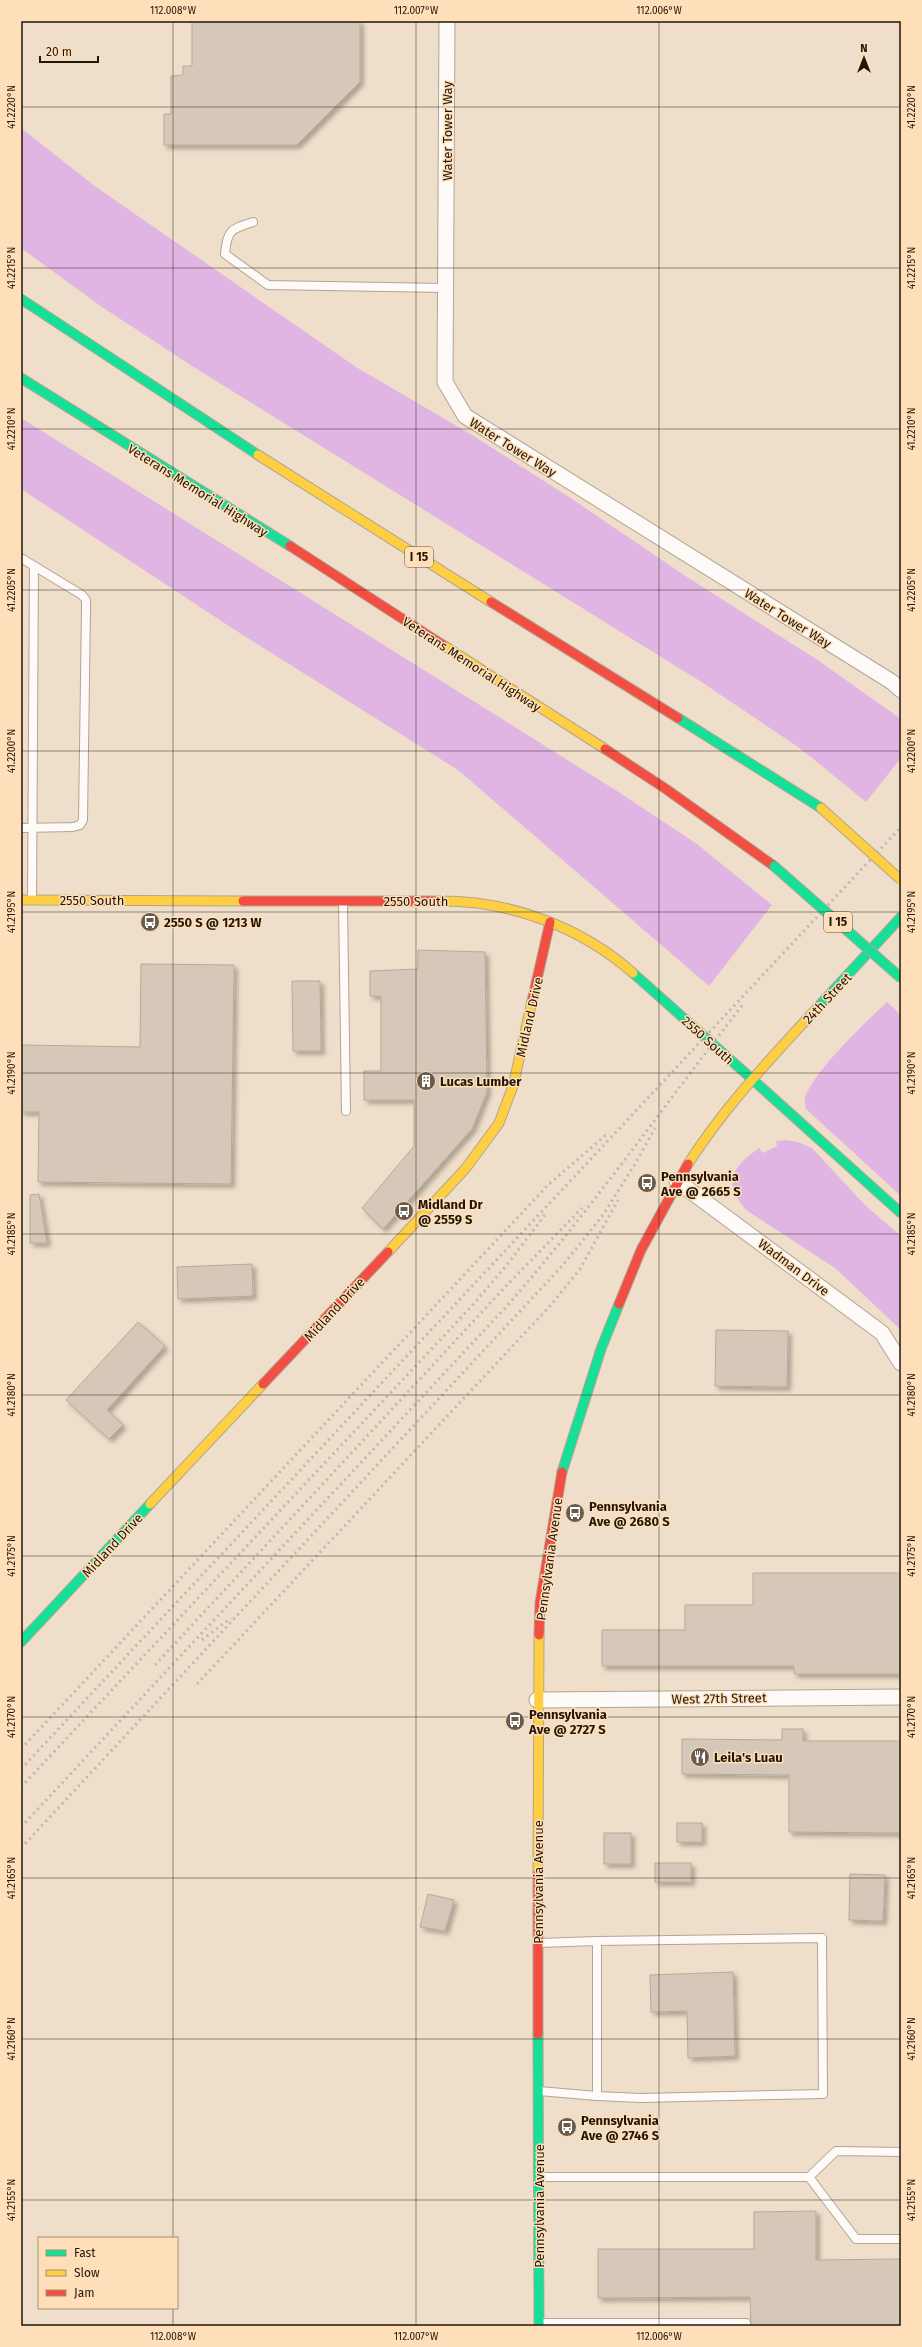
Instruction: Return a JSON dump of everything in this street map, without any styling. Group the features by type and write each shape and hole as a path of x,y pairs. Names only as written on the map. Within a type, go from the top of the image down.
{"main road":[{"name":"I 15","path":"21,299 279,469 820,808 901,880"},
{"name":"Veterans Memorial Highway","path":"21,378 265,530 666,789 774,866 901,978"},
{"name":"2550 South","path":"21,900 460,901 506,908 550,922 587,939 626,967 901,1213"},
{"name":"24th Street","path":"752,1079 901,917"},
{"name":"Midland Drive","path":"21,1642 466,1168 499,1123 514,1086 550,922"},
{"name":"Pennsylvania Avenue","path":"539,2324 537,1700 540,1603 561,1476 601,1349 641,1250 677,1180 706,1134 752,1079"}],"street":[{"name":"Water Tower Way","path":"447,21 445,382 465,416 892,682 901,690"},
{"name":"Wadman Drive","path":"677,1180 882,1333 901,1363"},
{"name":"West 27th Street","path":"537,1700 901,1697"}],"lane":[{"path":"253,222 234,228 226,238 225,254 268,285 446,288"},
{"path":"21,558 82,595 86,600 83,820 80,825 74,827 21,828"},
{"path":"32,900 34,566"},
{"path":"343,901 346,1111"},
{"path":"538,1943 822,1938 823,2094 640,2098 538,2091"},
{"path":"597,1941 597,2096"},
{"path":"539,2177 809,2177 836,2151 901,2152"},
{"path":"809,2177 856,2238 901,2238"},
{"path":"539,2324 746,2323"}],"shaded area":[{"path":"21,128 96,187 356,367 472,435 569,497 687,577 816,659 901,719 901,758 866,802 801,749 703,683 192,366 102,307 21,248"},
{"path":"21,418 617,791 697,844 772,905 709,986 458,770 235,630 21,489"},
{"path":"887,1002 901,1015 901,1196 806,1109 805,1102 805,1097 810,1086 819,1074 854,1034"},
{"path":"786,1140 798,1142 812,1148 866,1206 901,1236 901,1330 835,1268 746,1210 739,1200 734,1191 733,1176 742,1162 759,1148 763,1153 777,1146 776,1141"}],"building":[{"path":"192,21 360,21 360,82 297,145 164,145 164,114 171,114 171,76 183,75 183,66 192,66"},
{"name":"Lucas Lumber","path":"418,950 485,952 487,1092 472,1129 383,1229 362,1208 414,1146 414,1100 364,1100 364,1071 381,1071 381,996 370,996 370,971 418,969"},
{"path":"141,964 234,965 231,1184 38,1182 39,1112 21,1112 21,1045 140,1047"},
{"path":"292,981 320,981 321,1051 293,1051"},
{"path":"39,1194 47,1243 30,1243 30,1195"},
{"path":"252,1264 253,1296 178,1299 177,1267"},
{"path":"138,1322 165,1346 107,1410 123,1425 109,1439 66,1400"},
{"path":"716,1330 788,1331 787,1387 715,1386"},
{"path":"753,1573 901,1573 901,1674 794,1674 794,1666 602,1666 602,1630 685,1630 685,1605 753,1605"},
{"path":"782,1729 803,1729 803,1741 901,1741 901,1833 789,1832 789,1775 682,1774 682,1739 782,1740"},
{"path":"677,1823 702,1823 702,1842 677,1842"},
{"path":"604,1833 631,1833 631,1864 604,1864"},
{"path":"655,1863 691,1863 691,1882 655,1882"},
{"path":"850,1874 885,1875 883,1921 849,1920"},
{"path":"428,1894 454,1900 445,1931 420,1927"},
{"path":"733,1972 735,2056 688,2058 687,2011 651,2012 650,1975"},
{"path":"816,2211 816,2260 901,2259 901,2326 751,2326 750,2297 598,2298 598,2249 754,2249 754,2212"}],"railway":[{"path":"21,1769 901,827"},
{"path":"21,1827 506,1307 598,1195 744,1003"},
{"path":"21,1848 563,1265 603,1215 635,1164 655,1128"},
{"path":"21,1749 548,1185 607,1134"},
{"path":"197,1684 550,1306 580,1269 618,1200"},
{"path":"155,1665 507,1285 582,1208"},
{"path":"21,1787 470,1308 507,1265 547,1212"},
{"path":"202,1640 231,1618"}],"traffic: fast":[{"path":"21,299 258,455"},
{"path":"21,378 290,546"},
{"path":"678,718 821,808"},
{"path":"774,866 901,978"},
{"path":"818,1007 901,917"},
{"path":"633,973 752,1079"},
{"path":"752,1079 901,1213"},
{"path":"562,1472 601,1349 619,1304"},
{"path":"21,1642 150,1504"},
{"path":"538,2034 539,2326"}],"traffic: slow":[{"path":"258,455 491,602"},
{"path":"443,645 605,749"},
{"path":"821,808 901,880"},
{"path":"21,900 243,901"},
{"path":"442,901 468,902 494,906 544,920 591,942 633,973"},
{"path":"388,1252 466,1168 499,1123 513,1086 532,1001"},
{"path":"688,1164 717,1122 733,1102 766,1063 818,1007"},
{"path":"150,1504 263,1384"},
{"path":"538,1873 539,1635"}],"traffic: jam":[{"path":"290,546 443,645"},
{"path":"491,602 678,718"},
{"path":"605,749 666,789 774,866"},
{"path":"243,901 442,901"},
{"path":"532,1001 550,922"},
{"path":"619,1304 641,1250 688,1164"},
{"path":"263,1384 388,1252"},
{"path":"539,1635 540,1603 562,1472"},
{"path":"538,1873 538,2034"}],"place":[{"name":"2550 S @ 1213 W","path":"150,922"},
{"name":"Lucas Lumber","path":"426,1081"},
{"name":"Pennsylvania Ave @ 2665 S","path":"647,1183"},
{"name":"Midland Dr @ 2559 S","path":"404,1211"},
{"name":"Pennsylvania Ave @ 2680 S","path":"575,1513"},
{"name":"Pennsylvania Ave @ 2727 S","path":"515,1721"},
{"name":"Leila's Luau","path":"700,1757"},
{"name":"Pennsylvania Ave @ 2746 S","path":"567,2127"}]}
